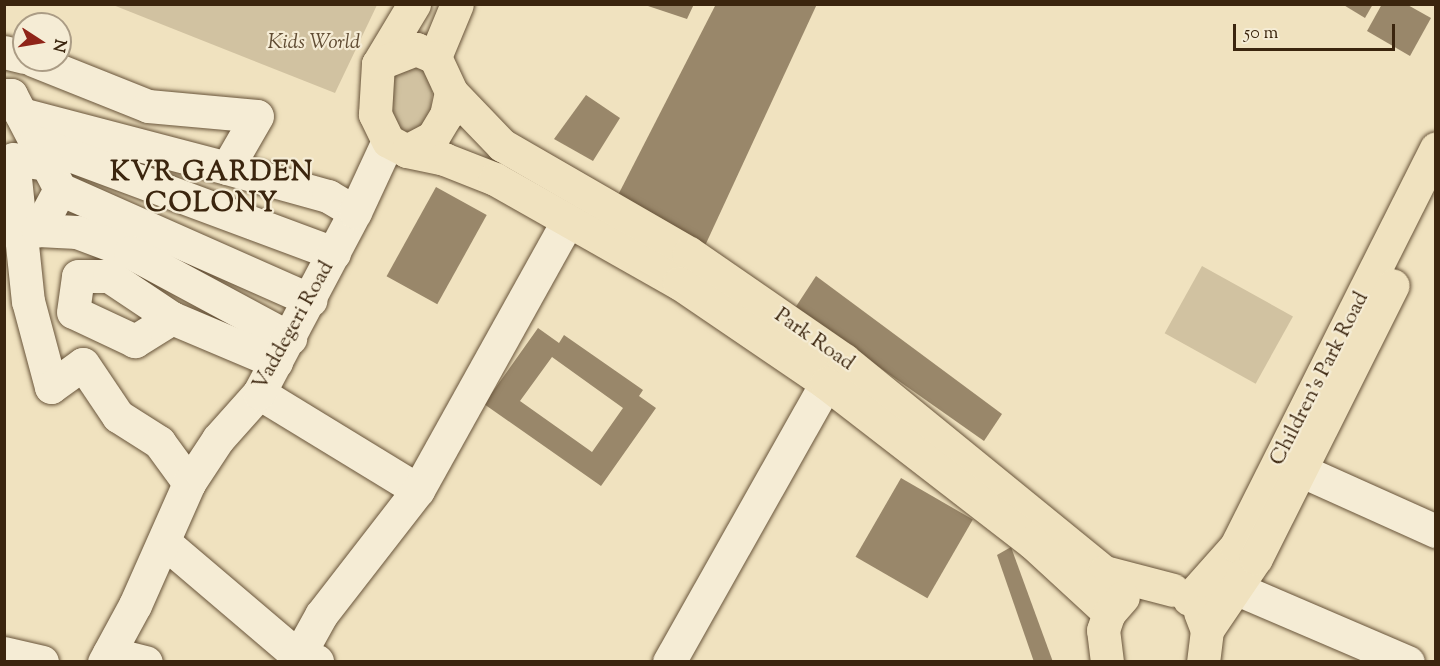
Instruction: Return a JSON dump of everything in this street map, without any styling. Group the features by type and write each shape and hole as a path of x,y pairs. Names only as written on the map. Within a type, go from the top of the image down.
{"main road":[{"path":"378,64 416,49 435,57 451,92 446,115 433,137 397,146 375,114 378,64 414,4"},
{"path":"435,57 457,4"},
{"name":"Park Road","path":"451,92 502,145 689,253 844,360 1104,572 1181,594"},
{"name":"Park Road","path":"397,146 444,159 495,179 567,222 679,283 826,383 1032,542 1109,613"},
{"name":"Children's Park Road","path":"1181,594 1236,546 1436,149"},
{"name":"Children's Park Road","path":"1205,646 1235,588 1257,558 1436,200"},
{"path":"1107,662 1103,630 1109,613 1121,599 1137,590 1155,586 1181,594 1201,614 1205,646"}],"street":[{"path":"63,72 148,106 257,116 227,168"},
{"path":"33,140 227,168 328,196 355,212"},
{"path":"33,140 334,253"},
{"path":"33,140 310,300"},
{"path":"33,140 38,230 77,232 130,252 283,350"},
{"path":"33,140 13,159 28,301 51,387 83,364 118,416 159,442 189,483"},
{"name":"Vaddegeri Road","path":"107,657 164,542 189,483 218,439 259,393 355,212 397,146"},
{"path":"164,542 304,659 321,615 418,490 567,222"},
{"path":"172,318 283,350"},
{"path":"669,662 826,383"},
{"path":"259,393 418,490"},
{"path":"1300,470 1436,531"},
{"path":"1235,588 1408,662"},
{"path":"4,652 42,662"},
{"path":"107,657 146,662"}],"green space":[{"name":"Kids World","path":"113,5 377,5 335,93"},
{"path":"418,62 428,70 432,92 431,113 417,134 397,131 389,109 389,84 402,67"},
{"path":"1202,266 1293,316 1256,384 1165,333"}],"building":[{"path":"642,4 694,4 687,19"},
{"path":"716,4 817,4 703,250 617,197"},
{"path":"1342,4 1373,4 1365,18"},
{"path":"1382,4 1406,4 1431,18 1410,56 1367,31"},
{"path":"586,95 620,118 593,161 554,139"},
{"path":"436,187 487,215 437,304 387,276"},
{"path":"816,276 1002,414 984,441 795,308"},
{"path":"538,328 559,343 564,335 643,390 639,396 656,408 601,486 484,404","holes":["552,357 623,408 592,452 520,401"]},
{"path":"901,478 973,520 927,598 856,557"},
{"path":"1011,547 1053,662 1034,662 997,555"}],"district":[{"name":"KVR GARDEN COLONY","path":"212,188"}]}
